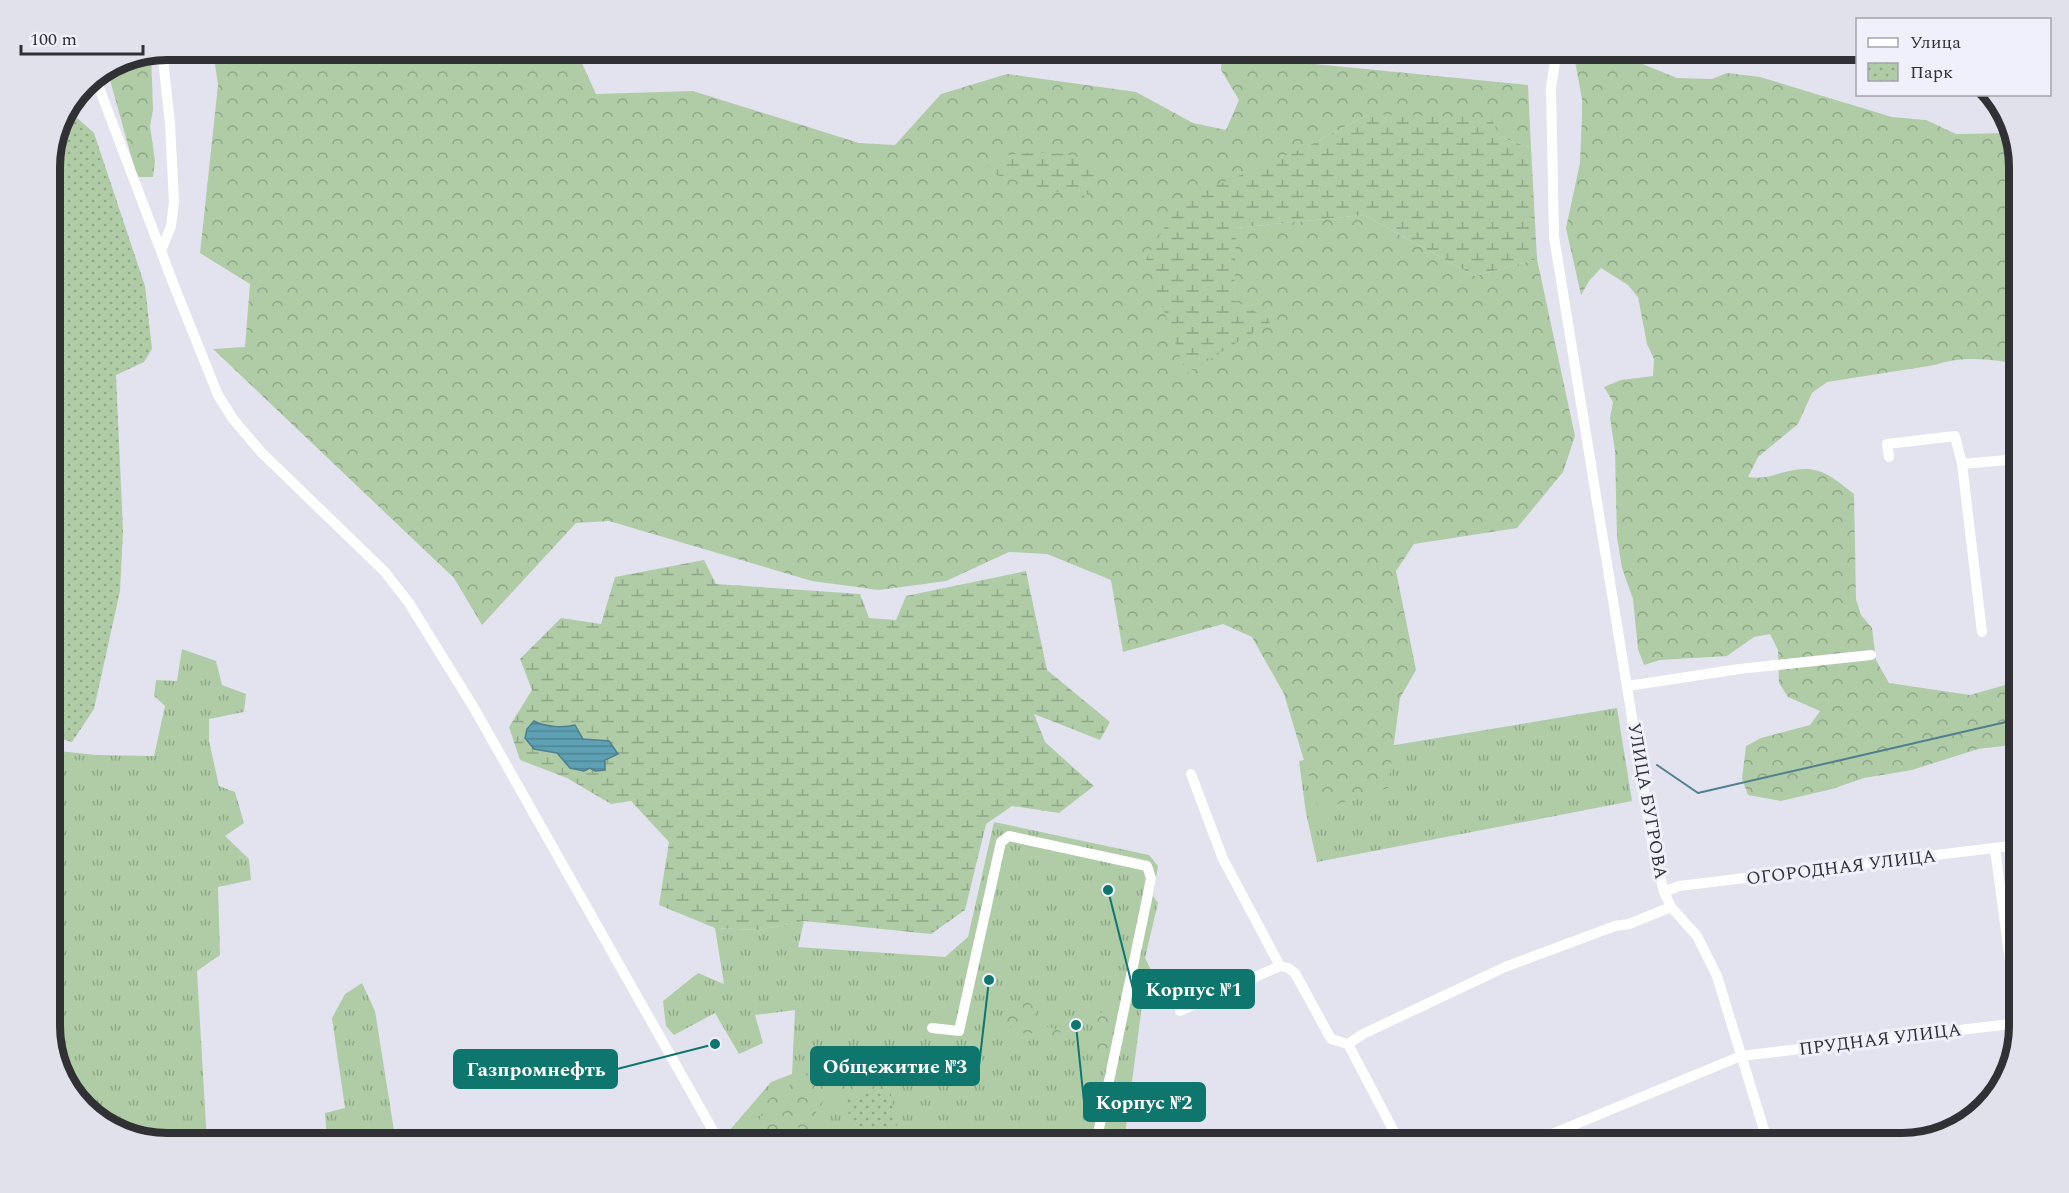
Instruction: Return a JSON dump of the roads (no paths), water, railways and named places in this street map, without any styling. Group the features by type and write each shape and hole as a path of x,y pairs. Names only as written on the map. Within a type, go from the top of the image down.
{"street":[{"path":"161,251 171,226 174,202 171,123 163,60"},
{"name":"УЛИЦА БУГРОВА","path":"1555,60 1551,87 1554,237 1654,853 1664,892 1671,907 1697,936 1717,976 1765,1133"},
{"path":"98,86 209,373 233,419 261,452 386,572 409,603 474,708 714,1133"},
{"path":"1889,457 1887,444 1955,435 1962,465 1982,632"},
{"path":"1962,465 2009,460"},
{"path":"1628,686 1739,669 1871,655"},
{"path":"1191,774 1223,859 1280,966"},
{"path":"932,1028 959,1031 1001,842 1009,836 1147,866 1151,878 1098,1133"},
{"name":"ОГОРОДНАЯ УЛИЦА","path":"1664,892 1679,886 2009,847"},
{"path":"1995,849 2009,952"},
{"path":"1348,1044 1363,1034 1505,967 1671,907"},
{"path":"1180,1011 1280,966 1288,968 1295,973 1331,1039 1348,1044 1395,1133"},
{"name":"ПРУДНАЯ УЛИЦА","path":"1554,1133 1741,1056 2009,1026"}],"water":[{"path":"534,721 543,725 575,725 583,739 609,741 618,754 605,760 605,770 595,771 590,768 584,771 570,768 557,753 534,749 525,738 527,729"}],"waterway":[{"path":"1657,765 1698,793 2009,721"}],"place":[{"name":"Корпус №1","path":"1108,890"},
{"name":"Общежитие №3","path":"989,980"},
{"name":"Корпус №2","path":"1076,1025"},
{"name":"Газпромнефть","path":"715,1044"}]}
